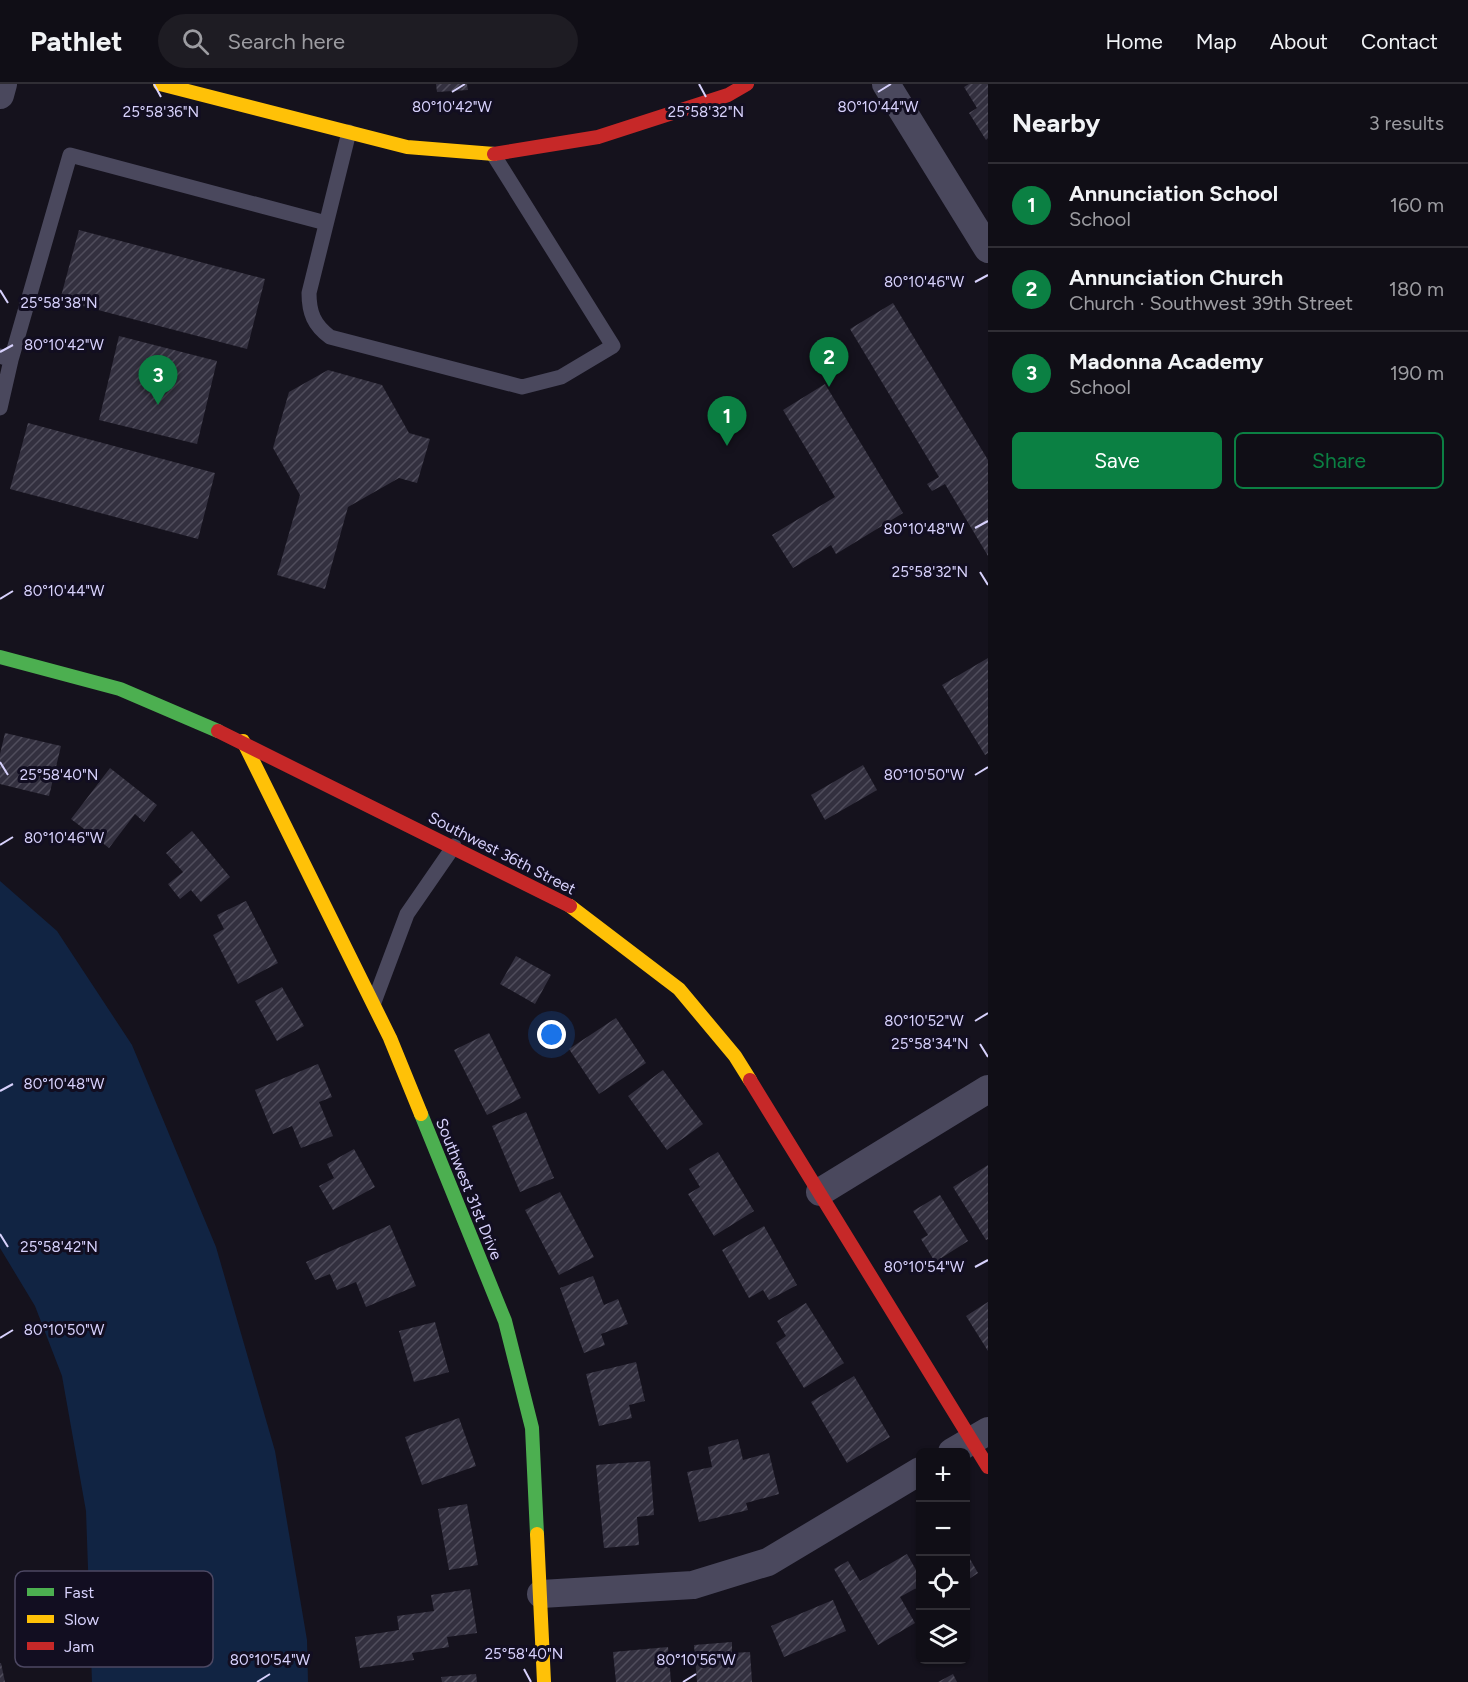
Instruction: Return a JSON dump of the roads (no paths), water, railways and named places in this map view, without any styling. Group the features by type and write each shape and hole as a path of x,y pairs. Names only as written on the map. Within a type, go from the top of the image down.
{"street":[{"path":"0,95 3,84"},
{"path":"160,84 407,147 493,154 598,138 728,95 747,84"},
{"path":"886,84 988,249"},
{"name":"Southwest 36th Street","path":"0,657 120,689 243,741 564,901 680,989 735,1056 988,1467"},
{"name":"Southwest 31st Drive","path":"243,741 390,1038 505,1322 532,1428 542,1593 544,1682"},
{"path":"820,1192 988,1089"},
{"path":"542,1593 693,1585 768,1562 916,1474"}],"lane":[{"path":"349,132 309,293 309,312 319,329 330,338 522,387 561,377 613,346 493,154"},
{"path":"0,408 5,358 70,155 326,223"},
{"path":"373,1005 407,914 454,846"}],"water":[{"path":"0,881 57,931 132,1045 216,1247 275,1451 307,1640 308,1682 92,1682 91,1667 213,1667 213,1571 88,1571 86,1511 62,1376 35,1306 0,1248"}],"place":[{"name":"Annunciation Church","path":"829,387"},
{"name":"Madonna Academy","path":"158,405"},
{"name":"Annunciation School","path":"727,446"}]}
